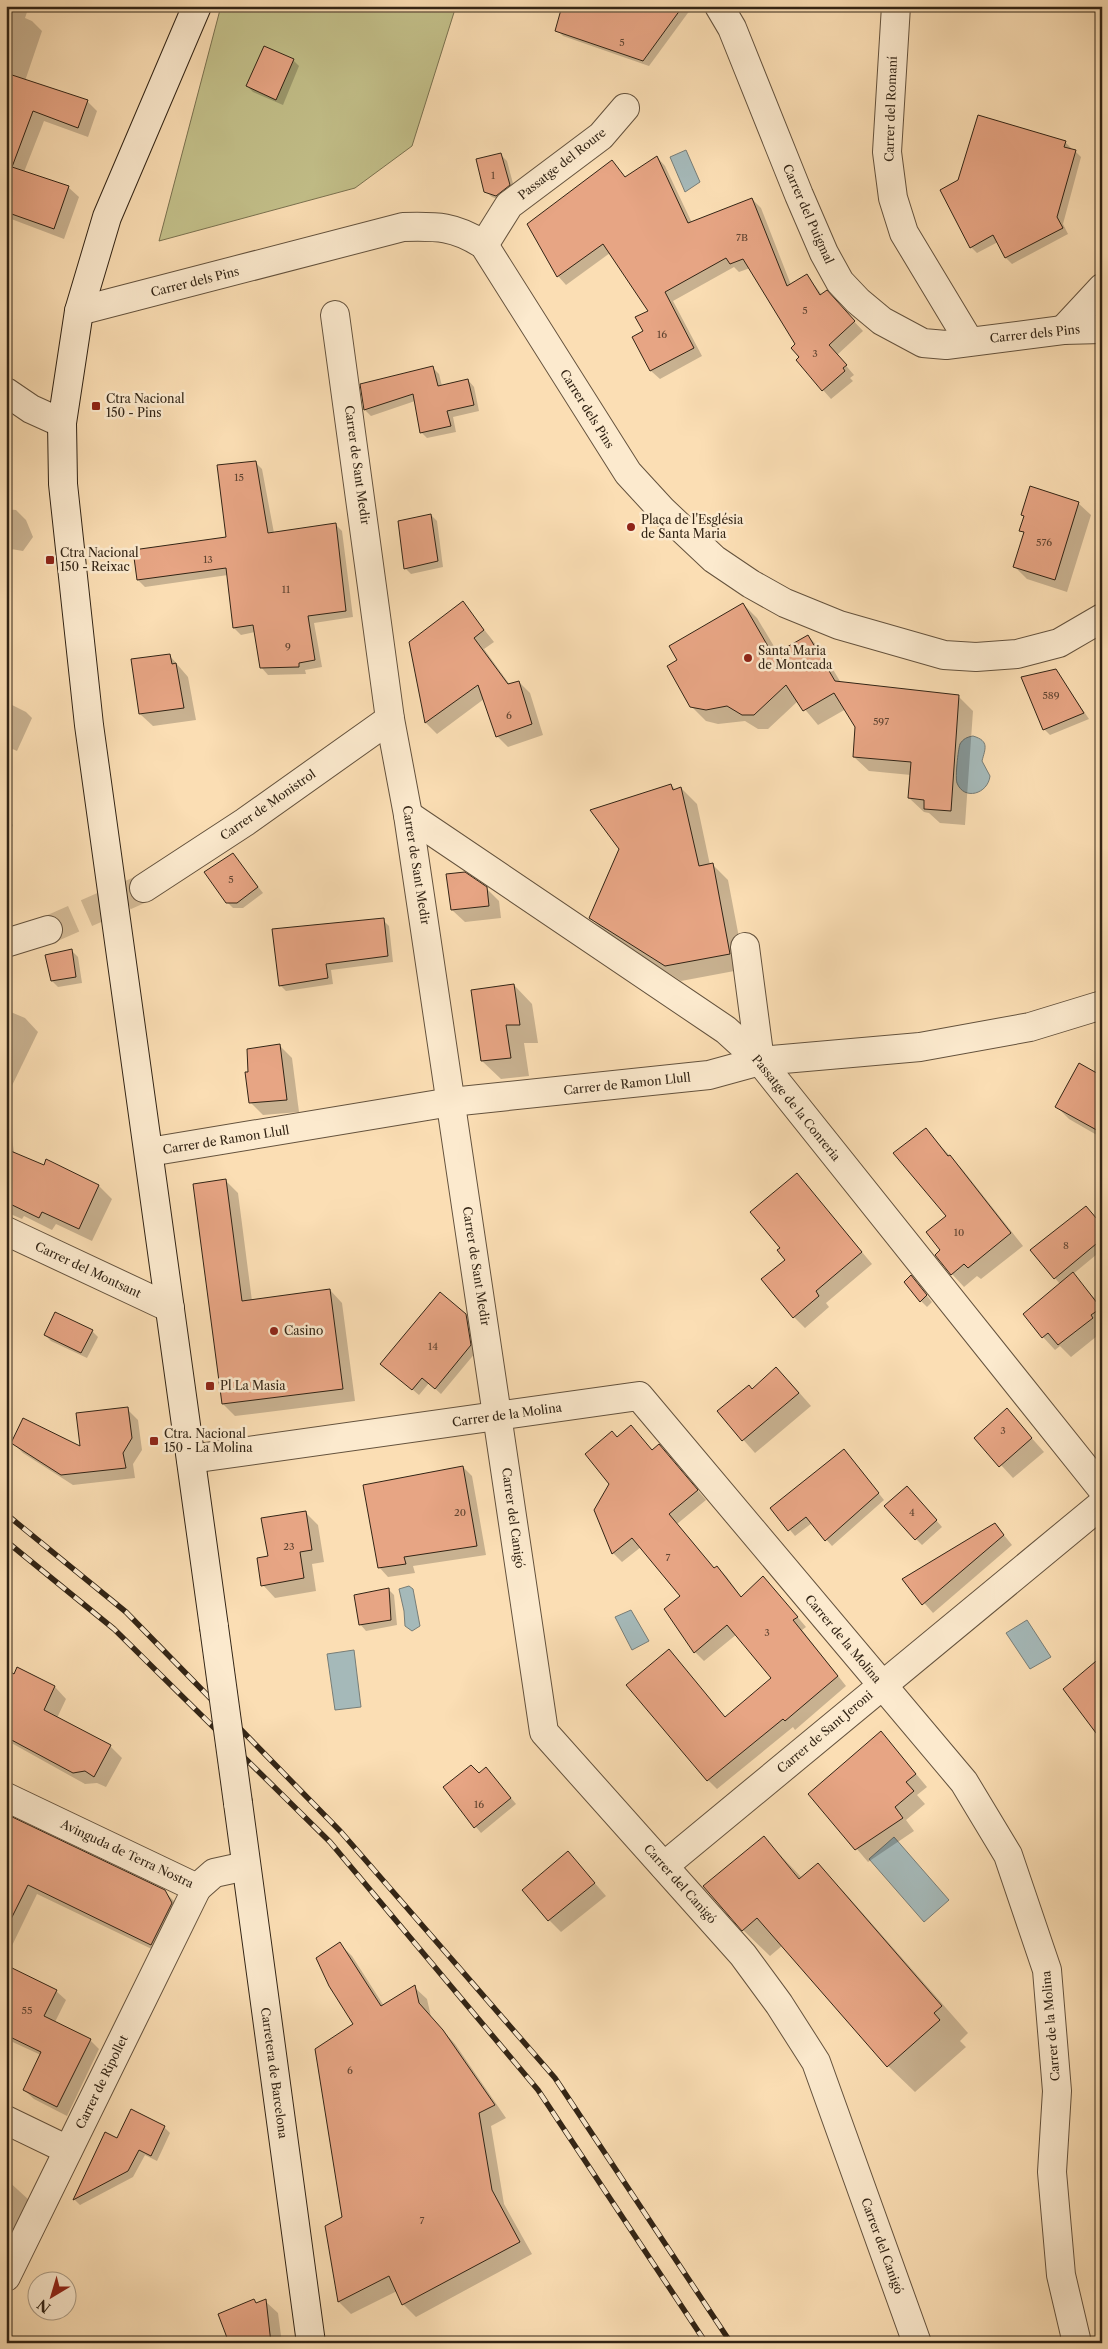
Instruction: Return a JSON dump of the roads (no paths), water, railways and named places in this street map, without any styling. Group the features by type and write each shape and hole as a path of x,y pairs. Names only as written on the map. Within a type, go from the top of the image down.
{"street":[{"name":"Carretera de Barcelona","path":"197,6 107,216 79,311 62,423 65,505 89,725 311,2343"},
{"name":"Carrer del Puigmal","path":"719,6 732,28 809,220 840,282 858,301 882,321 923,343 946,345 969,341"},
{"name":"Carrer del Romaní","path":"896,6 887,152 893,198 904,233 969,341"},
{"name":"Passatge del Roure","path":"484,245 509,205 601,136 624,108"},
{"name":"Carrer dels Pins","path":"79,311 403,226 450,228 467,234 484,245 628,473 662,510 714,559 751,584 785,603 839,625 944,655 976,657 1017,654 1059,643 1102,618"},
{"path":"1062,330 1102,288"},
{"name":"Carrer de Sant Medir","path":"336,315 390,719 408,815 499,1416"},
{"name":"Carrer dels Pins","path":"969,341 1062,330 1102,329"},
{"path":"6,392 31,409 62,423"},
{"name":"Carrer de Monistrol","path":"144,888 237,827 390,719"},
{"name":"Passatge de la Conreria","path":"408,815 726,1030 760,1061 1102,1489"},
{"path":"6,943 48,930"},
{"path":"745,947 760,1061"},
{"name":"Carrer de Ramon Llull","path":"149,1152 452,1102 708,1075 760,1061 920,1047 1030,1027 1102,1005"},
{"name":"Carrer del Montsant","path":"6,1231 170,1308"},
{"name":"Carrer de la Molina","path":"191,1459 639,1396 964,1782 1008,1855 1047,1970 1057,2090 1052,2172 1061,2275 1077,2343"},
{"name":"Carrer del Canigó","path":"499,1416 544,1732 743,1954 779,2004 816,2062 917,2343"},
{"name":"Carrer de Sant Jeroni","path":"664,1866 1102,1504"},
{"name":"Avinguda de Terra Nostra","path":"6,1797 197,1888 214,1873 246,1866"},
{"name":"Carrer de Ripollet","path":"6,2277 197,1888"},
{"path":"6,2120 68,2150"}],"tunnel":[{"path":"48,930 144,888"}],"railway":[{"path":"6,1514 126,1612 341,1832 555,2078 731,2343"},
{"path":"6,1541 114,1629 330,1842 538,2090 706,2343"}],"place":[{"name":"Ctra Nacional 150 - Pins","path":"96,406"},
{"name":"Plaça de l'Església de Santa Maria","path":"631,527"},
{"name":"Ctra Nacional 150 - Reixac","path":"50,560"},
{"name":"Santa Maria de Montcada","path":"748,658"},
{"name":"Casino","path":"274,1331"},
{"name":"Pl La Masia","path":"210,1386"},
{"name":"Ctra. Nacional 150 - La Molina","path":"154,1441"}]}
